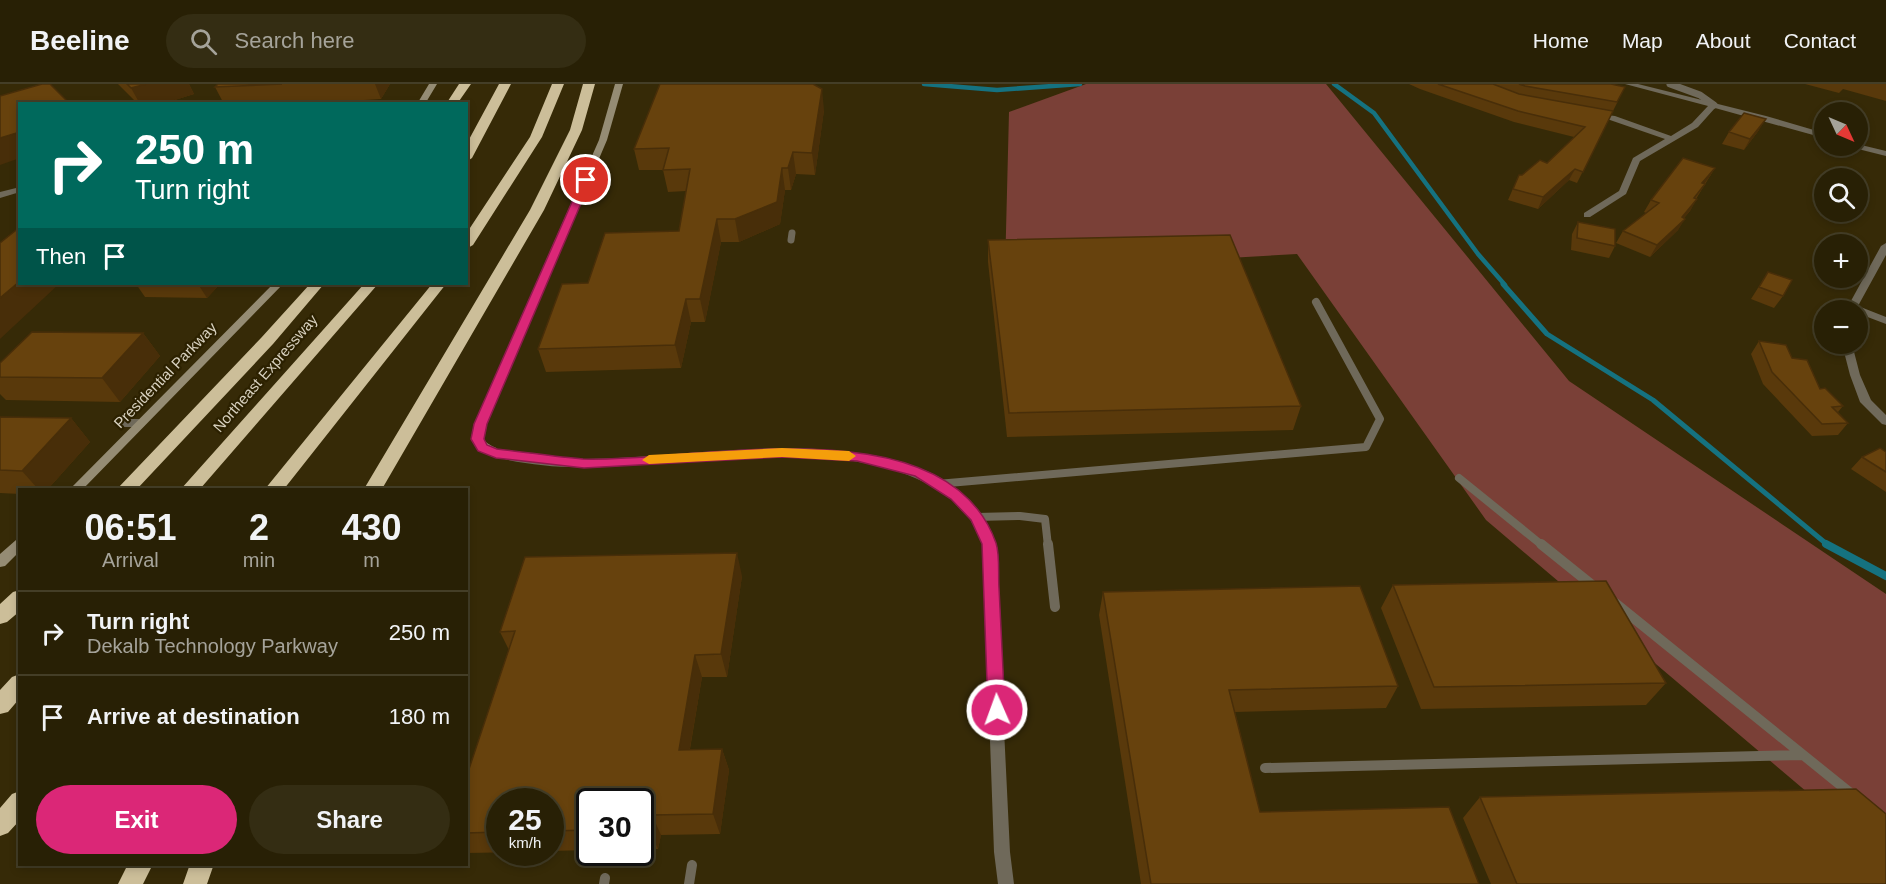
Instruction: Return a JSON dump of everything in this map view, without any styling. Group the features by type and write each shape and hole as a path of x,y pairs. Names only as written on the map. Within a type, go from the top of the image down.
{"highway":[{"path":"452,102 465,84"},
{"path":"468,154 505,84"},
{"path":"468,242 536,136 558,84"},
{"path":"374,488 537,210 576,130 589,84"},
{"path":"127,488 267,341 316,285"},
{"name":"Northeast Expressway","path":"191,488 370,285"},
{"path":"275,488 438,285"},
{"path":"0,616 18,600"},
{"path":"0,705 18,685"},
{"path":"0,825 18,804"},
{"path":"130,884 140,866"},
{"path":"195,884 201,866"}],"street":[{"path":"422,102 433,84"},
{"path":"618,84 603,140 480,424 477,439 483,448 496,453 584,463 782,452 857,456 919,473 956,496 976,517 989,544 1002,852 1006,884"},
{"path":"1629,84 1814,133"},
{"path":"1587,215 1623,192 1636,160 1695,125 1714,105"},
{"path":"1586,113 1612,118 1673,139"},
{"path":"1868,149 1886,154"},
{"path":"0,195 18,190"},
{"path":"1856,300 1886,246"},
{"name":"Presidential Parkway","path":"77,488 277,285"},
{"path":"1868,315 1886,321"},
{"path":"1849,354 1854,375 1866,402 1886,421"},
{"path":"0,562 18,545"}],"lane":[{"path":"1670,84 1700,94 1714,105"},
{"path":"937,484 1366,447 1380,419 1316,302"},
{"path":"122,423 141,423"},
{"path":"1459,478 1868,807"},
{"path":"976,517 1020,516 1045,519 1055,607"},
{"path":"1265,768 1803,755"},
{"path":"689,884 692,865"}],"shaded area":[{"path":"1086,84 1326,84 1569,381 1886,594 1886,859 1486,520 1297,254 1005,271 1009,112"}],"building":[{"path":"42,84 50,84 68,102 18,102 18,133 0,138 0,96"},
{"path":"127,84 146,84 131,88"},
{"path":"218,84 282,84 215,87"},
{"path":"660,84 813,84 822,89 812,153 793,152 788,168 782,168 777,202 735,219 717,219 700,299 686,299 675,345 538,349 562,284 588,283 605,233 679,231 690,169 663,170 669,148 634,149"},
{"path":"1438,84 1493,84 1519,94 1613,111 1583,172 1575,169 1543,197 1513,189 1519,175 1540,160 1547,163 1585,127 1518,111"},
{"path":"1519,84 1611,84 1625,87 1617,102"},
{"path":"1744,113 1766,119 1750,139 1729,132"},
{"path":"1683,158 1715,168 1702,183 1705,184 1694,198 1697,199 1682,217 1685,219 1657,245 1623,231 1659,203 1651,200"},
{"path":"1578,222 1615,229 1615,246 1577,238"},
{"path":"18,229 18,283 0,298 0,243"},
{"path":"1230,235 1301,406 1009,413 988,240"},
{"path":"1768,272 1792,280 1783,296 1759,287"},
{"path":"32,332 143,333 102,378 0,377 0,363"},
{"path":"1759,341 1786,345 1792,358 1807,360 1820,389 1825,388 1843,406 1832,407 1848,423 1822,424 1772,372"},
{"path":"0,417 71,418 22,471 0,470"},
{"path":"1880,448 1886,452 1886,472 1862,457"},
{"path":"737,553 721,654 695,655 679,750 722,749 713,814 654,815 654,788 576,788 576,830 564,831 564,788 486,788 486,832 468,833 468,772 515,631 500,632 525,557"},
{"path":"1606,581 1666,683 1434,687 1393,585"},
{"path":"1360,586 1398,686 1229,690 1260,812 1449,807 1479,884 1151,884 1103,592"},
{"path":"1856,789 1886,814 1886,884 1517,884 1480,797"}],"waterway":[{"path":"924,84 997,90 1080,84"},
{"path":"1334,84 1374,113 1478,254 1505,285"},
{"path":"1503,284 1547,334 1653,400 1828,545"},
{"path":"1828,545 1886,576"}],"slow traffic":[{"path":"649,460 782,452 849,456"}],"route":[{"path":"586,180 480,424 477,439 483,448 496,453 584,463 782,452 857,456 919,473 956,496 976,517 989,544 997,710"}]}
